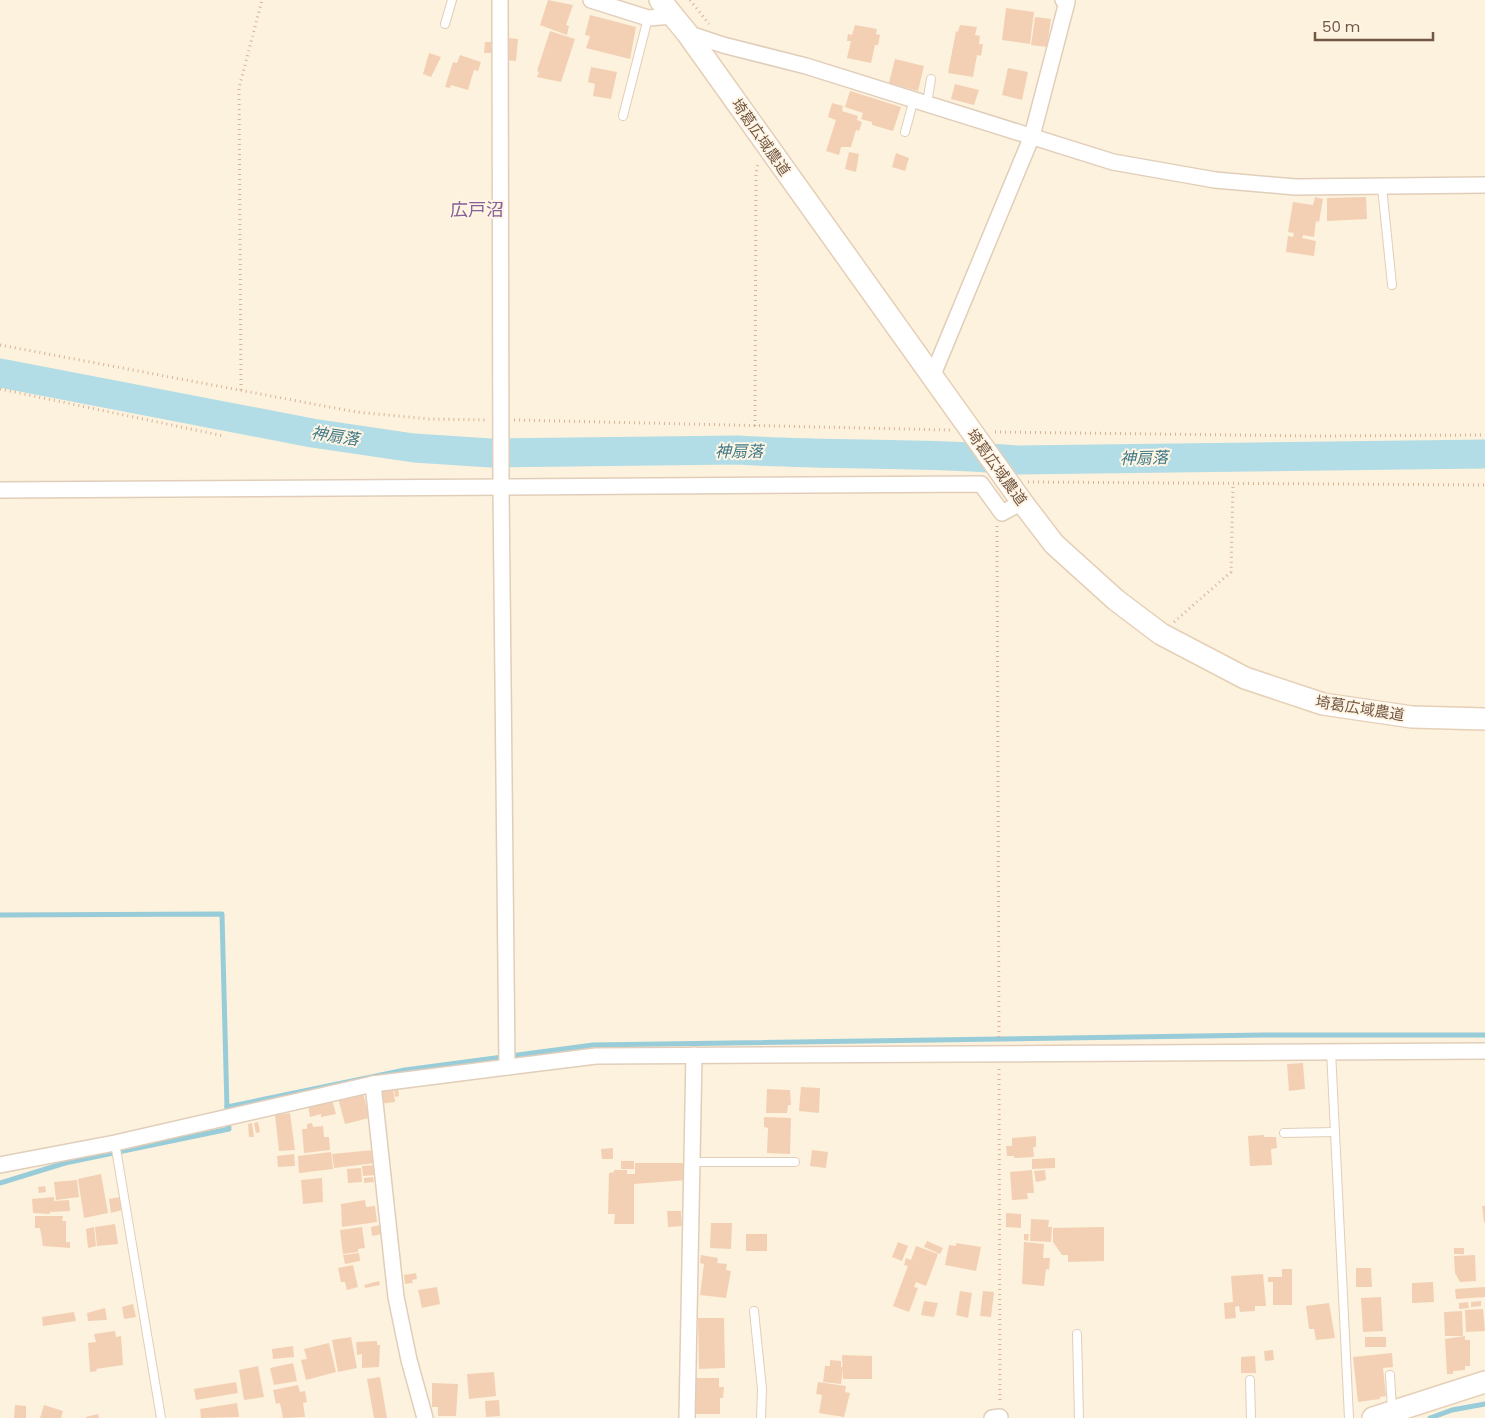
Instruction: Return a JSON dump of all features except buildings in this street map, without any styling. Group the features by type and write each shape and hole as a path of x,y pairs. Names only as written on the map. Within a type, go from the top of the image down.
{"street":[{"path":"500,0 501,487 506,1067"},
{"path":"591,0 648,18 666,8"},
{"path":"932,378 1032,136 1067,2 1063,0"},
{"name":"埼葛広域農道","path":"666,8 687,33 1022,502 1054,544 1116,600 1161,634 1245,678 1323,704 1412,717 1485,719"},
{"path":"687,33 724,45 806,66 1113,162 1215,180 1295,187 1485,185"},
{"path":"0,490 982,484 1002,513 1022,502"},
{"path":"0,1165 115,1143 373,1084 596,1056 999,1052 1485,1051"},
{"path":"687,1418 694,1055"},
{"path":"373,1084 396,1297 409,1360 424,1418"},
{"path":"1382,1415 1485,1382"},
{"path":"992,1418 1000,1418"}],"lane":[{"path":"446,24 452,0"},
{"path":"623,116 648,18"},
{"path":"906,132 931,79"},
{"path":"1382,187 1392,285"},
{"path":"1331,1051 1349,1418"},
{"path":"1284,1132 1335,1132"},
{"path":"115,1143 161,1418"},
{"path":"692,1162 794,1162"},
{"path":"754,1311 762,1389 761,1418"},
{"path":"1077,1334 1079,1418"},
{"path":"1382,1415 1390,1375"},
{"path":"1250,1380 1251,1418"}],"path":[{"path":"241,390 239,88 262,0"},
{"path":"755,426 756,173 763,140"},
{"path":"0,345 356,412 429,419 1314,436 1485,435"},
{"path":"0,389 224,436"},
{"path":"1007,482 1485,485"},
{"path":"1161,634 1231,572 1233,483"},
{"path":"1000,1418 996,530 1002,513"}],"waterway":[{"name":"神扇落","path":"0,373 312,433 414,448 491,453 738,450 1017,460 1485,454"},
{"path":"0,915 222,914 227,1109"},
{"path":"227,1107 405,1070 593,1045 1264,1035 1485,1035"},
{"path":"0,1183 65,1163 229,1129 228,1120"},
{"path":"1430,1418 1452,1410 1485,1404"}],"district":[{"name":"広戸沼","path":"477,209"}]}
